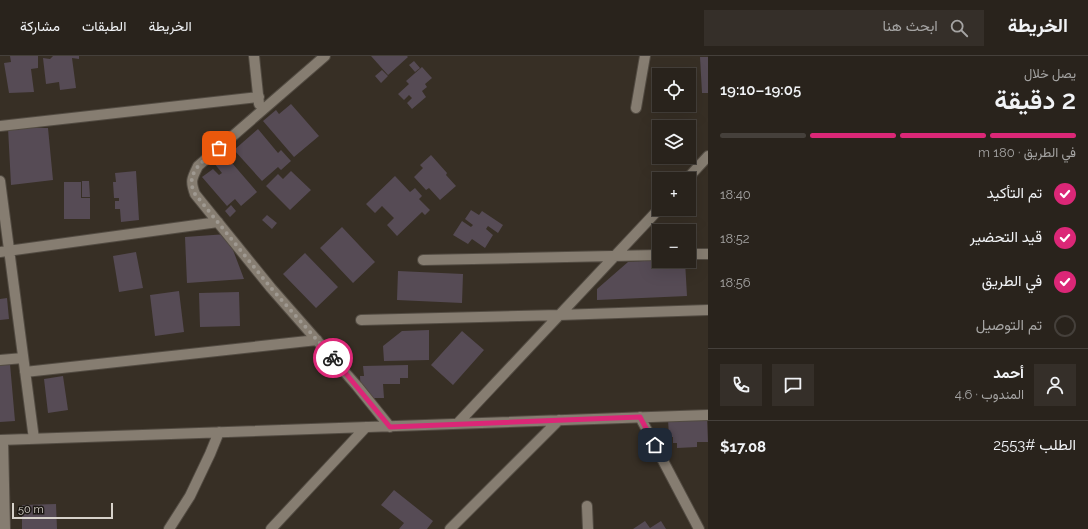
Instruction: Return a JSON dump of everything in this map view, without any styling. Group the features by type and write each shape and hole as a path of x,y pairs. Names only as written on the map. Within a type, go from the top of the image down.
{"street":[{"path":"254,56 260,112"},
{"path":"325,56 198,166 193,176 191,185 195,194 271,288 357,386 390,427"},
{"path":"636,108 645,56"},
{"path":"0,126 259,97"},
{"path":"693,172 708,156"},
{"path":"0,181 5,251 23,358 34,438"},
{"path":"457,424 652,216"},
{"path":"5,251 218,222"},
{"path":"696,254 708,254"},
{"path":"424,260 652,255"},
{"path":"361,320 559,316 708,310"},
{"path":"25,372 317,340"},
{"path":"0,360 23,358"},
{"path":"5,529 2,440 708,415"},
{"path":"640,417 699,529"},
{"path":"450,529 559,420"},
{"path":"270,529 366,427"},
{"path":"168,529 190,496 219,432"},
{"path":"587,506 588,529"}],"building":[{"path":"10,56 38,56 38,68 31,69 34,92 9,93 4,63 11,62"},
{"path":"53,56 79,56 79,59 72,58 76,88 60,90 59,82 46,84 43,58 50,59"},
{"path":"371,56 407,56 408,57 388,75"},
{"path":"700,57 708,57 708,93 702,93"},
{"path":"414,61 420,68 415,72 409,65"},
{"path":"422,67 432,78 425,84 427,87 422,91 426,97 412,109 407,103 412,98 409,95 404,100 398,94 409,84 406,81"},
{"path":"382,70 388,76 381,83 375,76"},
{"path":"291,104 319,136 294,157 263,121 276,110 279,114"},
{"path":"8,128 48,128 53,180 11,185"},
{"path":"258,129 278,153 281,150 291,161 281,170 278,167 262,181 234,150"},
{"path":"431,155 456,186 440,200 429,188 426,190 414,177 423,168 420,165"},
{"path":"222,157 229,165 232,163 257,192 241,206 235,199 227,206 202,177 213,169 219,175 222,173 214,163"},
{"path":"136,171 139,220 121,222 120,209 115,209 115,201 119,201 119,198 114,198 113,182 116,182 115,173"},
{"path":"291,171 311,190 290,210 266,186 278,174 283,179"},
{"path":"395,176 410,192 415,188 422,196 419,199 430,210 425,215 422,212 397,236 387,225 394,218 382,206 375,213 366,204"},
{"path":"82,181 89,181 90,197 82,197"},
{"path":"64,182 81,182 81,198 90,198 90,219 64,219"},
{"path":"231,205 236,211 230,217 225,211"},
{"path":"471,210 479,215 482,211 503,225 498,233 488,226 486,229 493,235 485,248 472,239 468,244 453,235 462,221 471,227 473,225 465,219"},
{"path":"267,215 277,223 272,229 262,220"},
{"path":"342,227 375,262 353,283 320,248"},
{"path":"227,234 244,279 187,283 185,237"},
{"path":"136,252 143,288 119,292 113,256"},
{"path":"305,253 338,287 316,308 283,274"},
{"path":"652,260 652,268 685,268 687,296 597,300 597,289 628,262"},
{"path":"398,271 463,274 462,303 397,300"},
{"path":"179,291 184,332 155,336 150,295"},
{"path":"239,292 240,326 200,327 199,293"},
{"path":"7,298 9,319 0,320 0,299"},
{"path":"429,330 429,360 384,361 383,346 402,331"},
{"path":"462,331 484,350 453,385 431,365"},
{"path":"10,364 15,421 0,422 0,365"},
{"path":"408,365 408,378 400,378 400,384 383,384 384,398 361,398 360,376 364,376 363,366"},
{"path":"63,376 68,410 48,413 44,379"},
{"path":"707,417 708,442 697,442 697,447 677,448 677,443 673,443 673,437 669,437 668,419"},
{"path":"394,490 433,521 427,529 399,529 404,523 381,505"},
{"path":"56,504 57,529 22,529 22,505"},
{"path":"645,521 650,528 661,521 666,529 633,529"}],"way so far":[{"path":"219,148 198,166 193,176 191,185 195,194 271,288 333,358"}],"route":[{"path":"333,358 390,427 640,417 655,445"}]}
